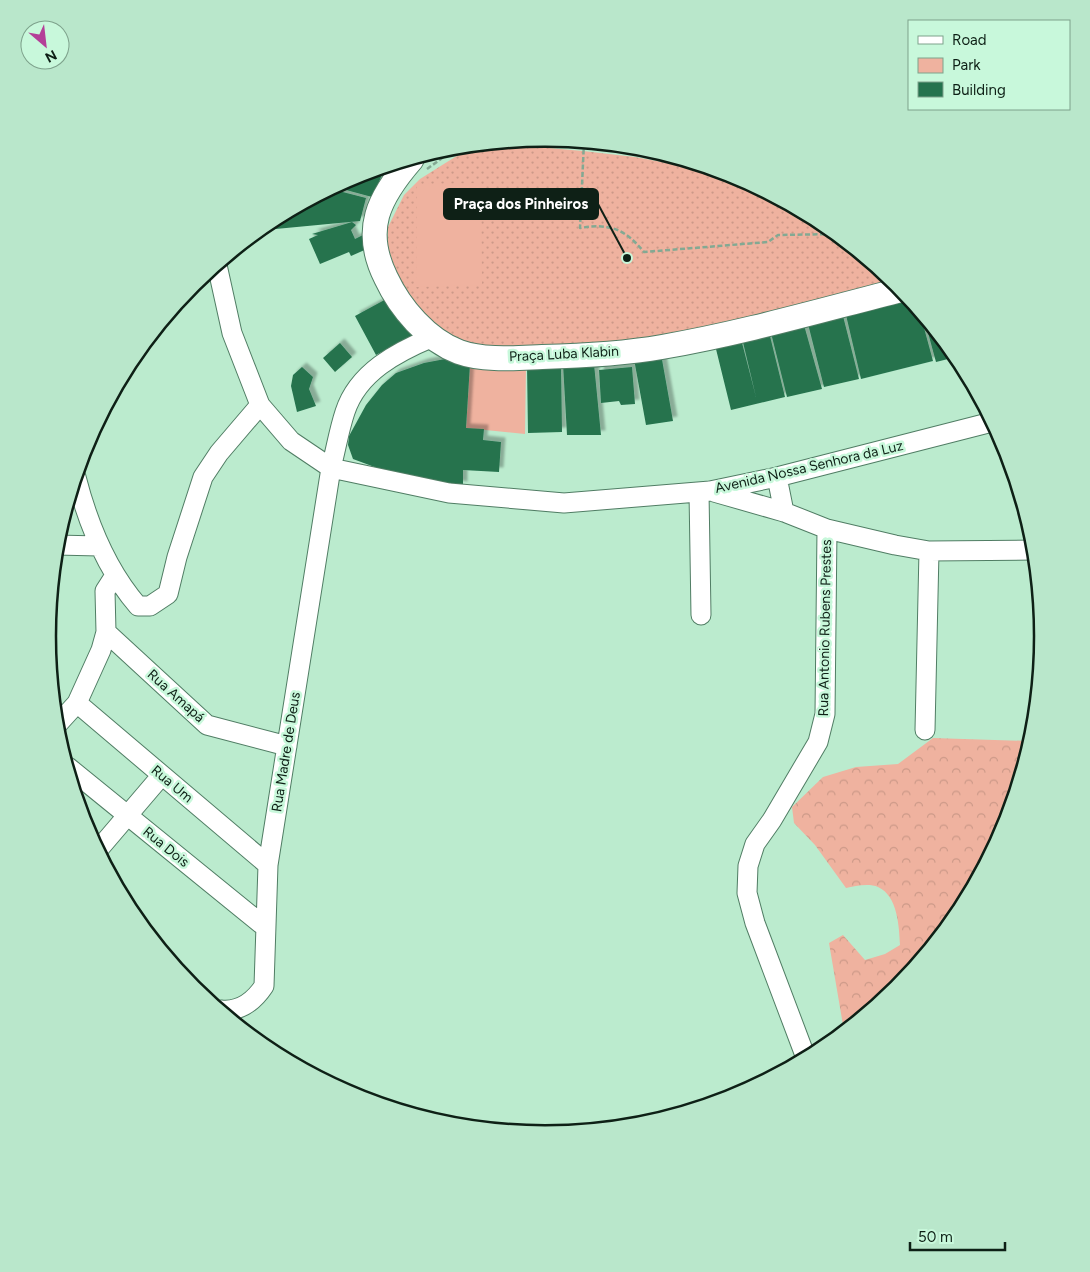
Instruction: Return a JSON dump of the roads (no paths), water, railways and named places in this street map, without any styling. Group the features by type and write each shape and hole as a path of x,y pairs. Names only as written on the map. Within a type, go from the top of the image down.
{"main road":[{"name":"Praça Luba Klabin","path":"419,165 400,172 379,210 373,226 373,242 378,261 388,282 408,313 433,337 459,352 485,357 600,355 662,347 893,292"}],"street":[{"name":"Avenida Nossa Senhora da Luz","path":"219,273 232,333 260,405 291,441 331,468 449,493 564,503 705,491 777,477 984,422"},
{"name":"Rua Madre de Deus","path":"230,1009 240,1008 257,997 264,986 268,864 331,468 345,411 356,390 371,372 390,357 433,337"},
{"path":"80,488 99,546 114,577 138,606 150,606 168,594 177,557 203,477 219,453 260,405"},
{"path":"777,477 784,512"},
{"path":"701,615 705,491 784,512 827,529 929,551 1026,550"},
{"name":"Rua Antonio Rubens Prestes","path":"803,1050 755,923 747,893 748,866 755,844 772,820 818,742 823,729 825,714 827,529"},
{"path":"65,545 99,546"},
{"path":"925,730 929,551"},
{"path":"63,718 77,703 101,650 106,632 105,590 114,577"},
{"name":"Rua Amapá","path":"106,632 207,724 287,746"},
{"name":"Rua Um","path":"77,703 268,864"},
{"name":"Rua Dois","path":"77,774 265,928"},
{"path":"103,844 162,775"}],"place":[{"name":"Praça dos Pinheiros","path":"627,258"}]}
